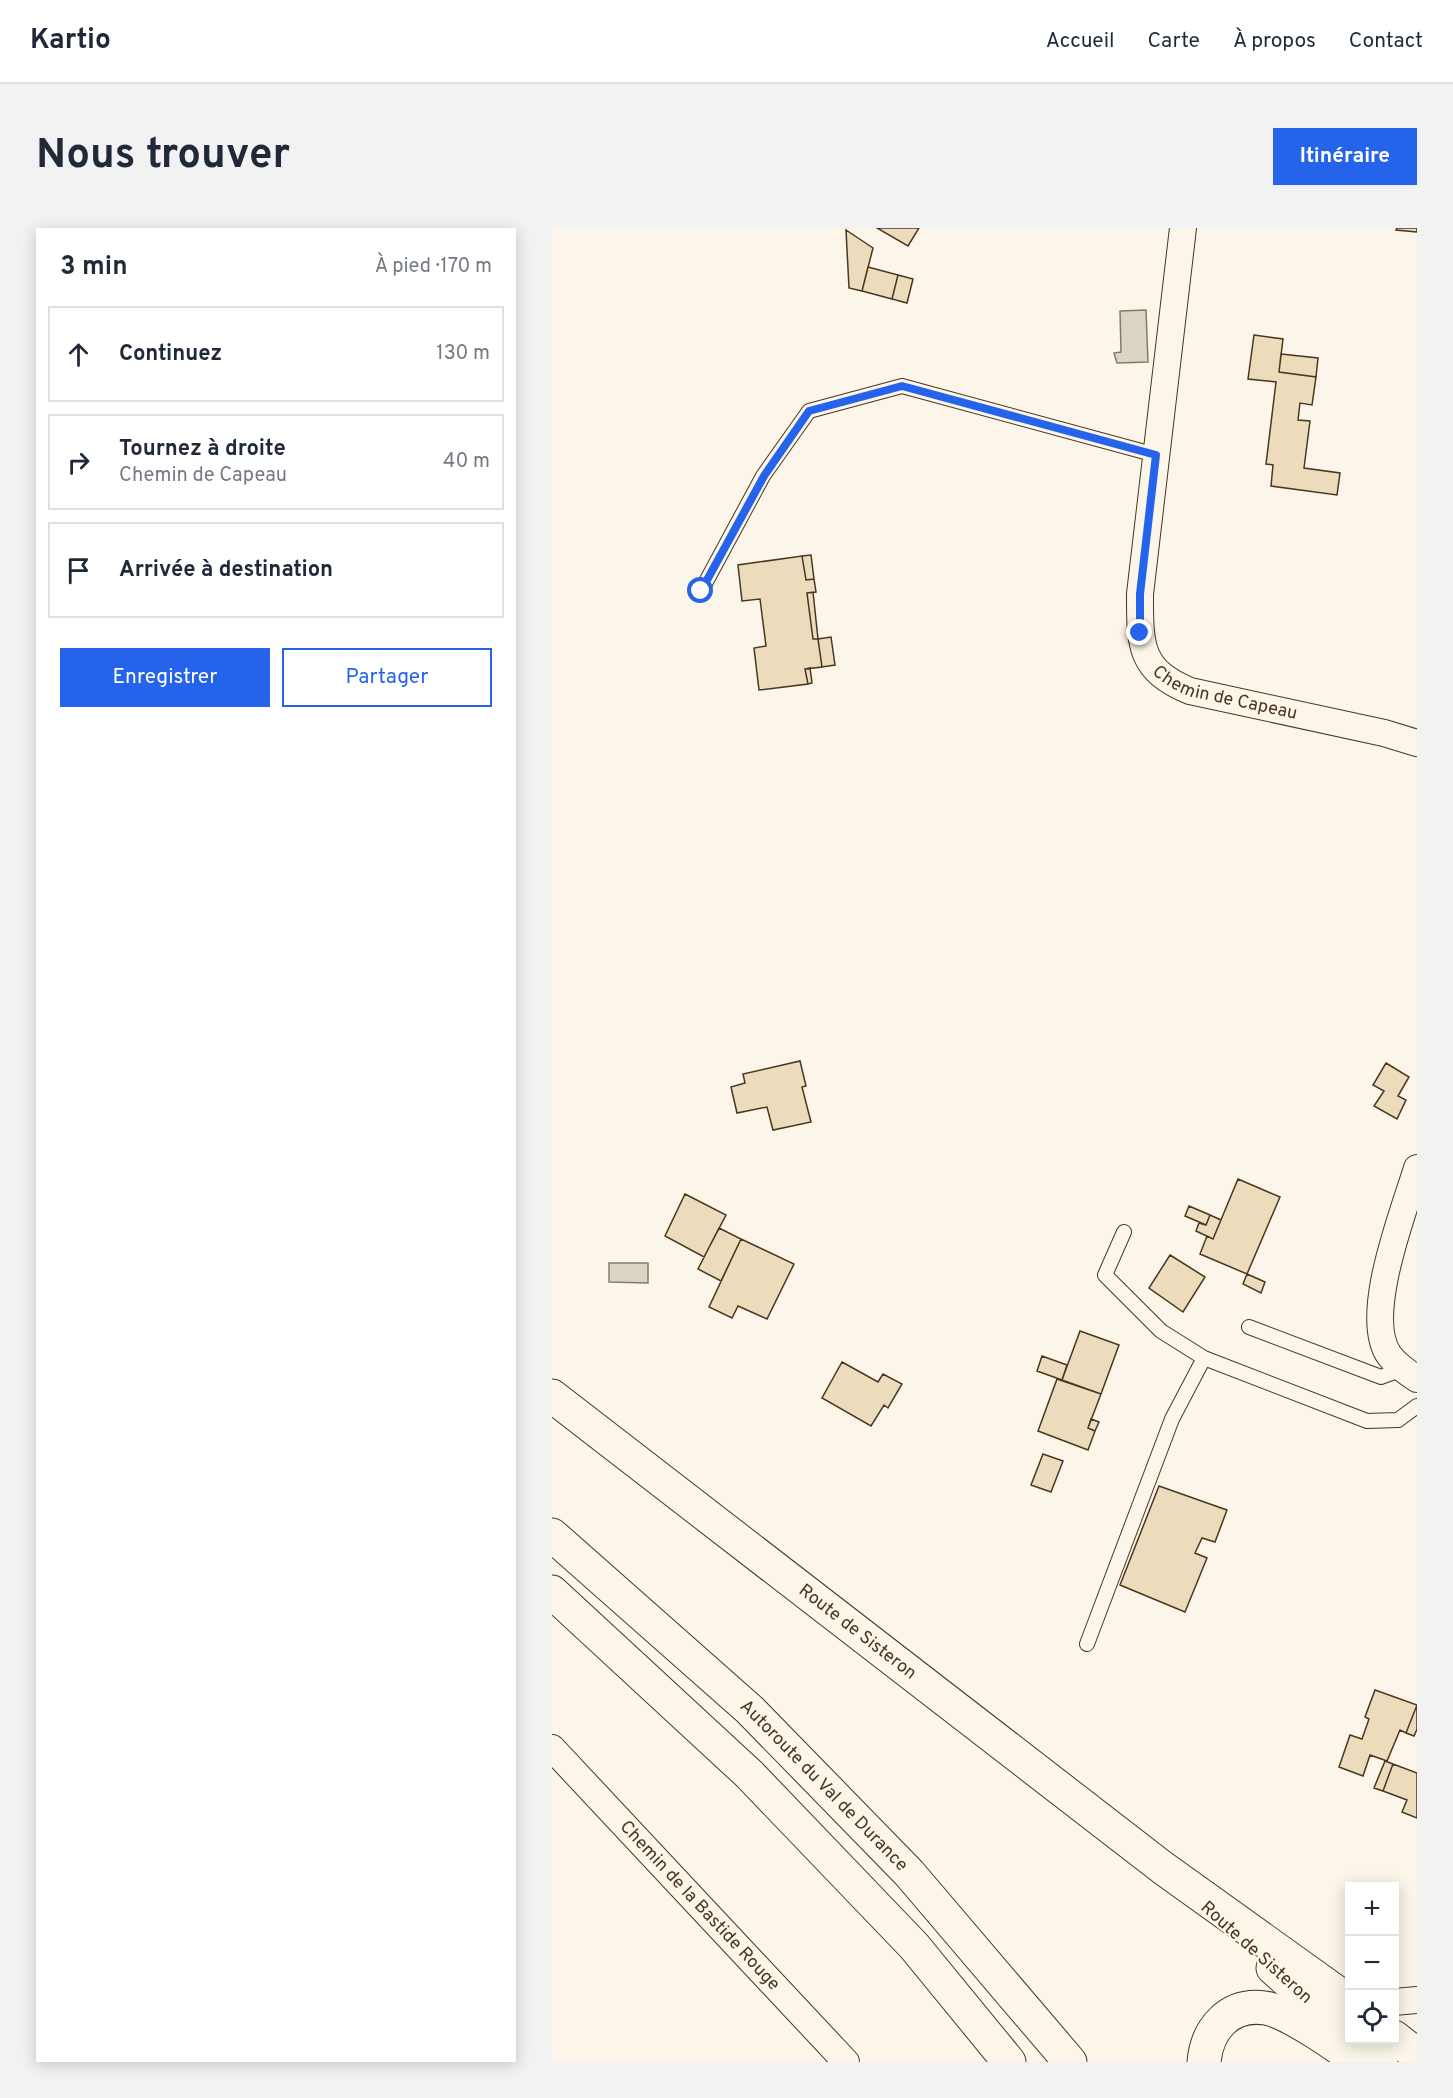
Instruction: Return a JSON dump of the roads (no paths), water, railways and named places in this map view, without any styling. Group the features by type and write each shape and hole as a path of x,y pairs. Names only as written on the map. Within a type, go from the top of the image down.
{"main road":[{"name":"Route de Sisteron","path":"552,1396 1163,1868 1345,1999"},
{"name":"Autoroute du Val de Durance","path":"552,1535 750,1710 909,1873 1070,2062"},
{"path":"552,1592 748,1774 914,1946 1010,2062"},
{"name":"Route de Sisteron","path":"1163,1868 1345,2033"},
{"path":"1204,2062 1206,2042 1223,2018 1243,2008 1266,2008 1294,2020 1358,2062"},
{"path":"1399,2040 1417,2055"},
{"name":"Route de Sisteron","path":"1359,2044 1382,2062"}],"street":[{"name":"Chemin de Capeau","path":"1183,228 1140,594 1140,633 1148,660 1165,681 1190,691 1384,733 1417,743"},
{"path":"1410,1374 1388,1354 1379,1328 1380,1299 1417,1168"},
{"name":"Chemin de la Bastide Rouge","path":"552,1748 846,2062"},
{"path":"1399,2002 1417,2000"}],"lane":[{"path":"701,591 764,476 809,411 902,386 1156,455"},
{"path":"1124,1232 1105,1275 1161,1331 1204,1358 1367,1421 1398,1420 1417,1406"},
{"path":"1249,1327 1381,1377 1410,1374"},
{"path":"1087,1644 1172,1419 1204,1358"}]}
